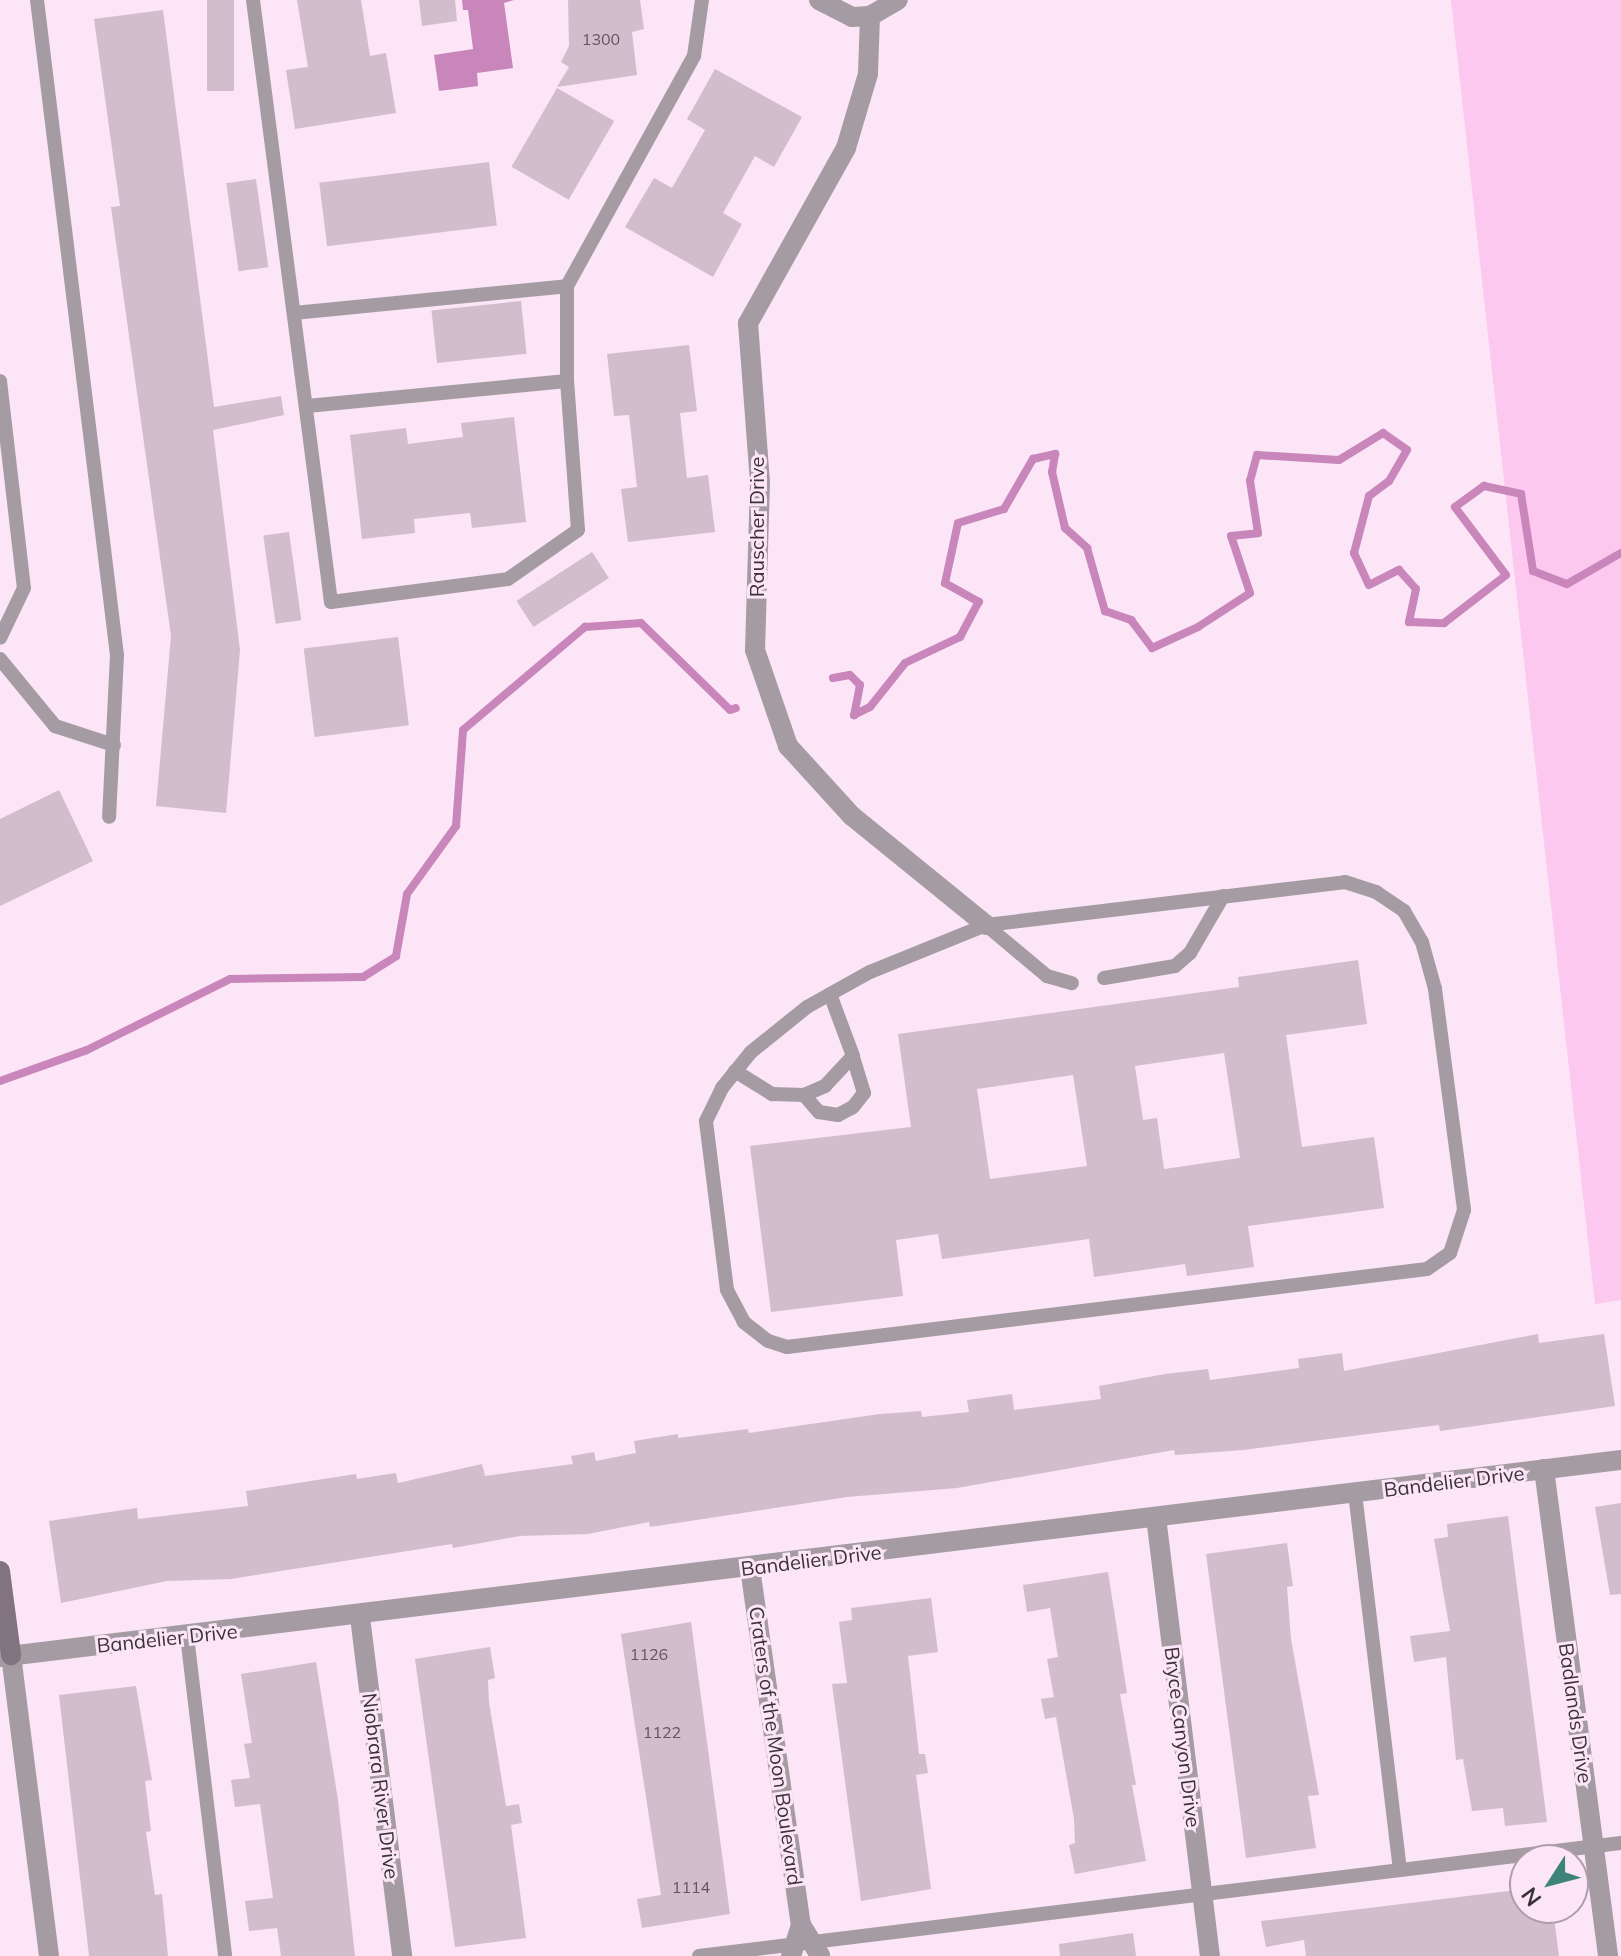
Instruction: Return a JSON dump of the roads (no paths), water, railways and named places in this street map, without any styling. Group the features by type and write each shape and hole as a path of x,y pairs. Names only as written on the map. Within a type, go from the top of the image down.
{"street":[{"path":"819,0 834,12 870,16 898,0"},
{"name":"Rauscher Drive","path":"870,16 868,74 846,148 748,323 760,482 755,650 788,746 852,816 986,925"},
{"name":"Bandelier Drive","path":"5,1656 360,1617 1621,1460"},
{"name":"Badlands Drive","path":"1544,1469 1608,1956"},
{"name":"Bryce Canyon Drive","path":"1156,1517 1210,1956"},
{"name":"Craters of the Moon Boulevard","path":"750,1568 803,1944"},
{"path":"0,1571 5,1656 49,1956"},
{"name":"Niobrara River Drive","path":"360,1617 402,1956"}],"lane":[{"path":"37,0 117,655 109,817"},
{"path":"253,0 331,602 508,579 578,530 567,381 567,286 694,56 702,0"},
{"path":"294,313 567,286"},
{"path":"0,381 24,588 0,638"},
{"path":"307,406 567,381"},
{"path":"0,659 55,726 114,745"},
{"path":"1345,882 1376,892 1404,911 1422,942 1435,989 1464,1210 1450,1253 1427,1269 787,1347 768,1341 744,1322 727,1290 706,1121 735,1071 751,1052 830,994 986,925 1345,882"},
{"path":"1104,978 1175,966 1190,953 1223,896"},
{"path":"986,925 1047,976 1072,983"},
{"path":"804,1095 819,1112 838,1115 853,1107 864,1093 830,994"},
{"path":"735,1071 772,1094 804,1095 825,1086 853,1056"},
{"path":"1355,1493 1400,1869"},
{"path":"187,1636 225,1956"},
{"path":"699,1956 1621,1843"}],"waterway":[{"path":"833,678 850,675 860,685 854,715 870,707 905,663 960,637 979,602 945,583 958,523 1004,509 1033,459 1055,454 1052,472 1065,528 1087,548 1105,611 1131,620 1152,648 1198,627 1250,593 1231,536 1258,533 1250,481 1257,455 1339,460 1383,433 1407,450 1389,481 1369,496 1354,553 1369,585 1399,570 1416,589 1409,622 1444,623 1506,575 1455,507 1484,486 1521,494 1533,571 1567,584 1621,553"},
{"path":"0,1081 87,1050 230,979 363,977 396,956 407,894 456,826 463,730 585,627 641,623 730,710 736,708"}]}
